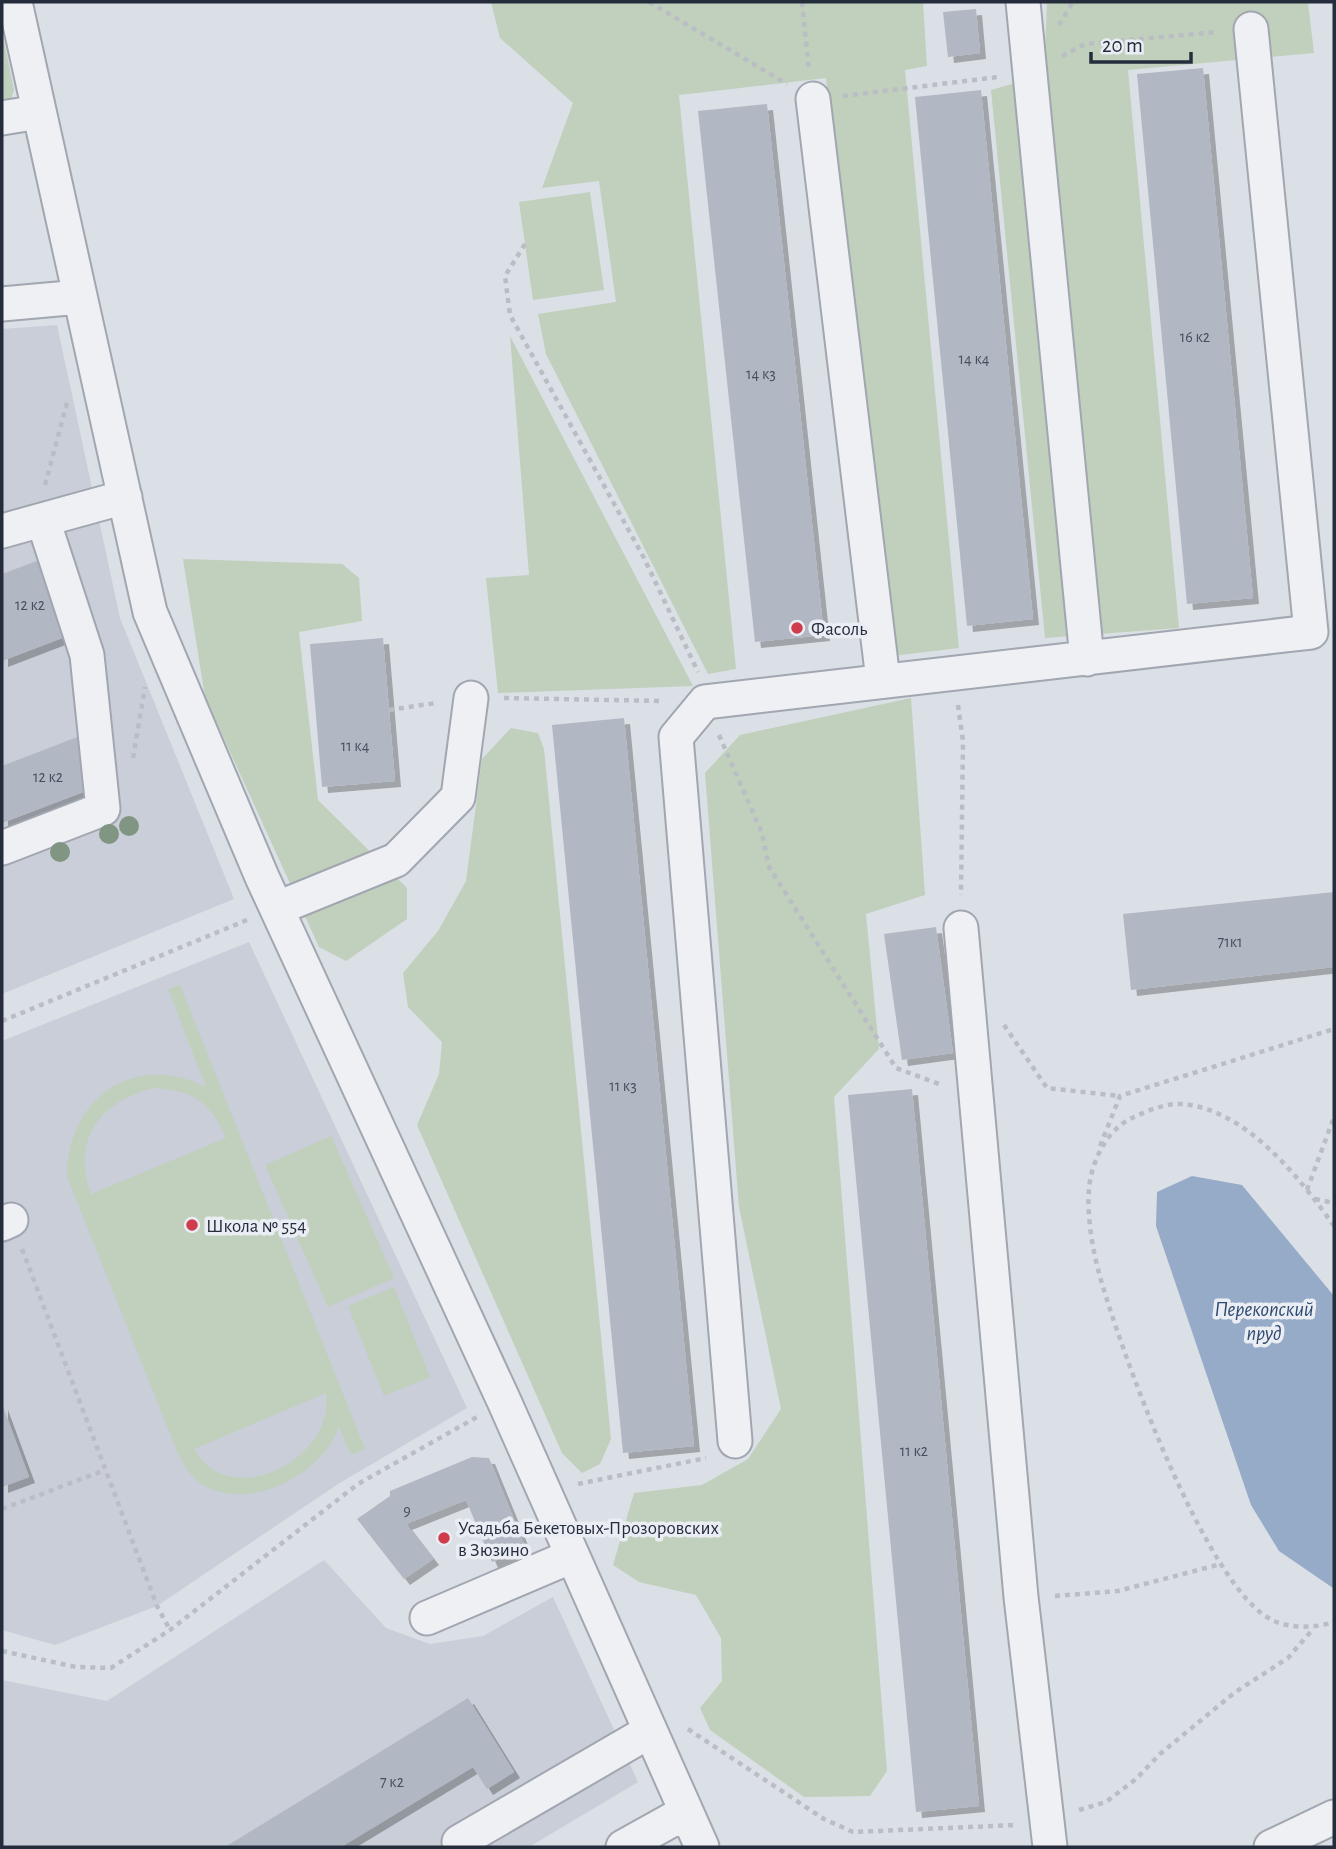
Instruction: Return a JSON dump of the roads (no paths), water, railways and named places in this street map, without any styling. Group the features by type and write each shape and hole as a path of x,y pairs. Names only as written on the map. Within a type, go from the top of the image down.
{"street":[{"path":"15,2 150,612 261,877 278,908 544,1491 702,1847"},
{"path":"1023,2 1087,659"},
{"path":"734,1441 676,737 705,702 1311,632 1251,29"},
{"path":"813,99 883,680"},
{"path":"2,118 39,112"},
{"path":"2,303 80,297"},
{"path":"2,531 125,498"},
{"path":"2,848 103,809 87,655 43,520"},
{"path":"278,908 396,860 458,797 471,698"},
{"path":"961,928 1021,1597 1049,1833"},
{"path":"427,1618 572,1556"},
{"path":"459,1842 650,1731"},
{"path":"623,1847 687,1812"},
{"path":"1270,1847 1334,1816"}],"water":[{"name":"Перекопский пруд","path":"1192,1176 1242,1185 1334,1296 1333,1588 1279,1551 1251,1505 1156,1226 1157,1192"}],"place":[{"name":"Фасоль","path":"797,628"},
{"name":"Школа № 554","path":"192,1225"},
{"name":"Усадьба Бекетовых-Прозоровских в Зюзино","path":"444,1538"}]}
